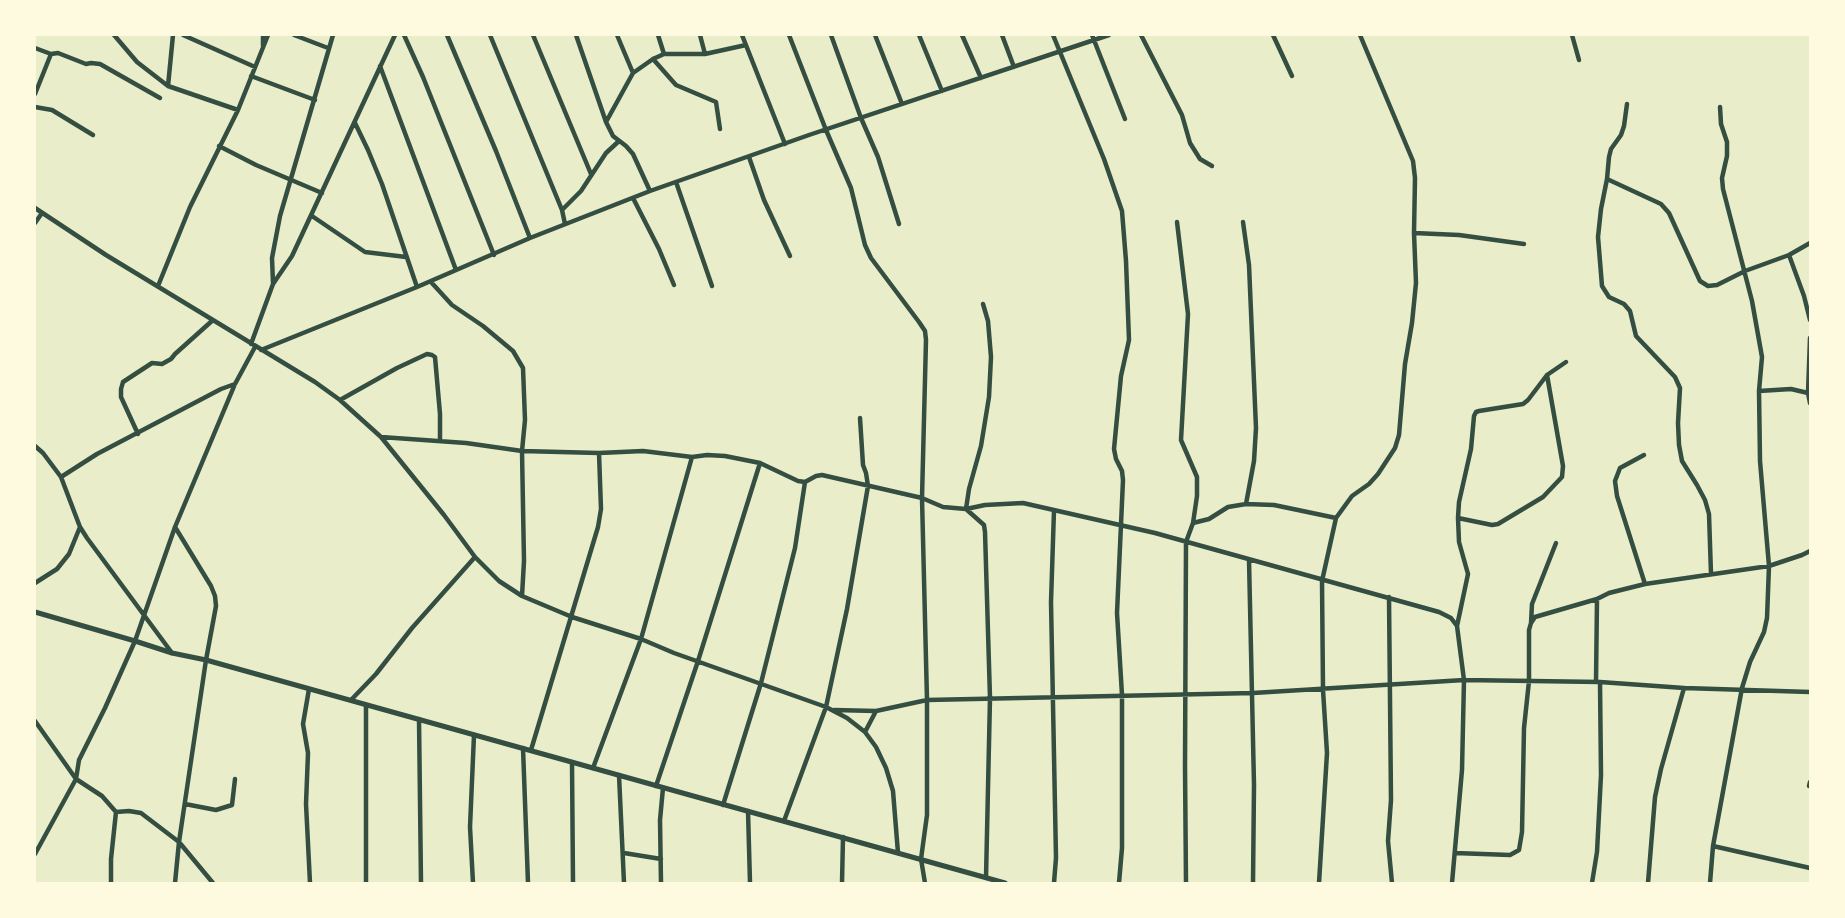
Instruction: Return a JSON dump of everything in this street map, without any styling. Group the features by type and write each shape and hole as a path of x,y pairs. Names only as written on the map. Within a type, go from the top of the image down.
{"street":[{"path":"114,35 137,62 168,86 238,110"},
{"path":"168,86 173,35"},
{"path":"183,35 255,67"},
{"path":"262,35 263,47"},
{"path":"158,286 190,208 238,110 268,35"},
{"path":"294,35 328,48"},
{"path":"273,284 272,258 290,180 333,35"},
{"path":"35,854 76,779 79,760 135,641 175,527 234,384 253,345 273,284 292,256 312,216 395,35"},
{"path":"404,35 423,77 494,254"},
{"path":"447,35 530,238"},
{"path":"490,35 562,210 566,224"},
{"path":"533,35 591,174"},
{"path":"576,35 606,122 618,141 626,146 632,154 650,191"},
{"path":"617,35 633,74"},
{"path":"658,35 664,54"},
{"path":"700,35 705,54"},
{"path":"742,35 785,144"},
{"path":"789,35 851,188 865,245 871,258 925,331 922,498 927,700 927,815 921,859 925,883"},
{"path":"831,35 861,118 878,157 899,224"},
{"path":"875,35 902,104"},
{"path":"919,35 942,91"},
{"path":"962,35 981,78"},
{"path":"1002,35 1014,67"},
{"path":"1053,35 1104,159 1122,211 1126,261 1129,340 1121,376 1114,449 1122,472 1117,613 1122,696 1122,848 1120,883"},
{"path":"262,350 431,282 530,238 650,191 1061,51 1093,37 1109,35"},
{"path":"1141,35 1182,115 1190,143 1200,159 1212,166"},
{"path":"1273,35 1292,76"},
{"path":"1319,883 1327,753 1323,690 1322,581 1336,518 1352,496 1369,484 1378,474 1395,448 1399,435 1405,364 1416,283 1414,233 1415,178 1413,161 1360,35"},
{"path":"1572,35 1580,60"},
{"path":"1093,37 1125,119"},
{"path":"606,122 633,74 653,58 664,54 705,54 746,45"},
{"path":"35,48 51,54 58,53 86,64 100,64 160,98"},
{"path":"35,94 51,54"},
{"path":"653,58 676,84 716,102 720,129"},
{"path":"380,65 456,270"},
{"path":"251,76 315,100"},
{"path":"1627,104 1621,135 1611,149 1609,157 1601,209 1598,236 1602,286 1610,297 1624,304 1630,311 1636,336 1675,377 1680,388 1679,445 1682,461 1705,500 1709,514 1711,574"},
{"path":"35,107 52,110 93,135"},
{"path":"1710,883 1714,846 1742,688 1750,662 1764,632 1769,566 1760,461 1759,392 1762,357 1745,271 1723,189 1722,178 1727,156 1727,142 1721,124 1720,107"},
{"path":"355,123 382,184 417,287"},
{"path":"562,210 581,191 606,152 618,141"},
{"path":"219,146 322,193"},
{"path":"749,157 764,200 790,256"},
{"path":"1607,179 1661,204 1669,213 1700,282 1708,286 1717,285 1745,271 1789,256 1810,243"},
{"path":"676,182 712,286"},
{"path":"634,198 659,249 674,286"},
{"path":"35,208 106,255 340,400 380,437 444,515 475,557 499,581 522,596 572,617 640,639 826,707 865,732 876,746 886,768 893,791 898,853"},
{"path":"35,222 42,213"},
{"path":"312,216 365,252 406,256"},
{"path":"1177,222 1188,314 1181,440 1197,477 1197,496 1193,523 1186,542 1184,766 1186,883"},
{"path":"1243,222 1248,265 1256,428 1254,461 1246,504"},
{"path":"1414,233 1459,235 1524,244"},
{"path":"1789,256 1804,296 1810,320"},
{"path":"431,282 452,305 483,326 513,351 523,368 525,420 522,452 524,561 522,596"},
{"path":"966,509 969,488 981,446 989,397 990,357 988,321 983,304"},
{"path":"138,434 121,397 123,382 152,363 162,364 170,360 213,320"},
{"path":"1810,338 1808,393 1810,403"},
{"path":"340,400 397,368 427,354 432,355 435,357 440,414 440,441"},
{"path":"1452,883 1462,770 1464,680 1457,626 1468,574 1460,542 1458,502 1471,449 1474,416 1476,412 1523,404 1547,375 1566,362"},
{"path":"1458,518 1492,526 1498,524 1543,497 1562,477 1563,466 1547,375"},
{"path":"61,478 97,454 234,384"},
{"path":"1759,392 1791,389 1808,393"},
{"path":"784,821 826,707 847,609 868,486 863,465 860,418"},
{"path":"380,437 466,443 522,452 643,452 692,457 708,455 725,456 760,463 805,482 822,475 922,498 943,506 966,509 986,505 1023,503 1186,542 1322,581 1389,597 1439,612 1451,618 1457,626"},
{"path":"35,446 43,453 61,478 80,527 113,575 172,653"},
{"path":"531,750 598,527 601,509 599,453"},
{"path":"1644,455 1620,468 1615,481 1617,496 1645,584"},
{"path":"593,768 640,639 692,457"},
{"path":"656,786 698,661 760,463"},
{"path":"723,805 761,683 795,548 805,482"},
{"path":"1193,523 1209,519 1228,507 1246,504 1274,505 1336,518"},
{"path":"966,509 984,525 985,532 990,698 986,878"},
{"path":"1054,510 1051,602 1056,858 1054,883"},
{"path":"35,583 57,569 69,554 80,527"},
{"path":"175,527 216,596 179,842 175,883"},
{"path":"1455,853 1510,854 1518,850 1522,832 1524,728 1529,681 1529,630 1532,604 1556,543"},
{"path":"1530,622 1535,617 1645,584 1769,566 1810,551"},
{"path":"351,700 376,674 412,628 475,557"},
{"path":"1249,560 1253,693 1254,843 1252,883"},
{"path":"1389,597 1391,800 1388,841 1392,883"},
{"path":"1592,883 1597,852 1601,775 1597,599"},
{"path":"35,612 172,653 206,660 351,700 1005,883"},
{"path":"833,710 876,711 927,700 1253,693 1464,680 1598,682 1684,688 1742,688 1810,692"},
{"path":"1648,883 1655,797 1684,688"},
{"path":"309,689 303,724 308,752 306,804 310,883"},
{"path":"366,705 366,883"},
{"path":"865,732 876,711"},
{"path":"418,719 421,883"},
{"path":"35,721 76,779 102,796 116,812 110,859 111,883"},
{"path":"473,883 470,827 474,735"},
{"path":"523,748 528,883"},
{"path":"572,762 573,883"},
{"path":"619,775 624,883"},
{"path":"185,804 216,810 232,805 235,779"},
{"path":"662,883 660,808 663,788"},
{"path":"116,812 129,811 141,813 179,842 213,883"},
{"path":"748,812 750,883"},
{"path":"842,883 843,838"},
{"path":"1714,846 1810,868"},
{"path":"624,853 661,859"}]}
